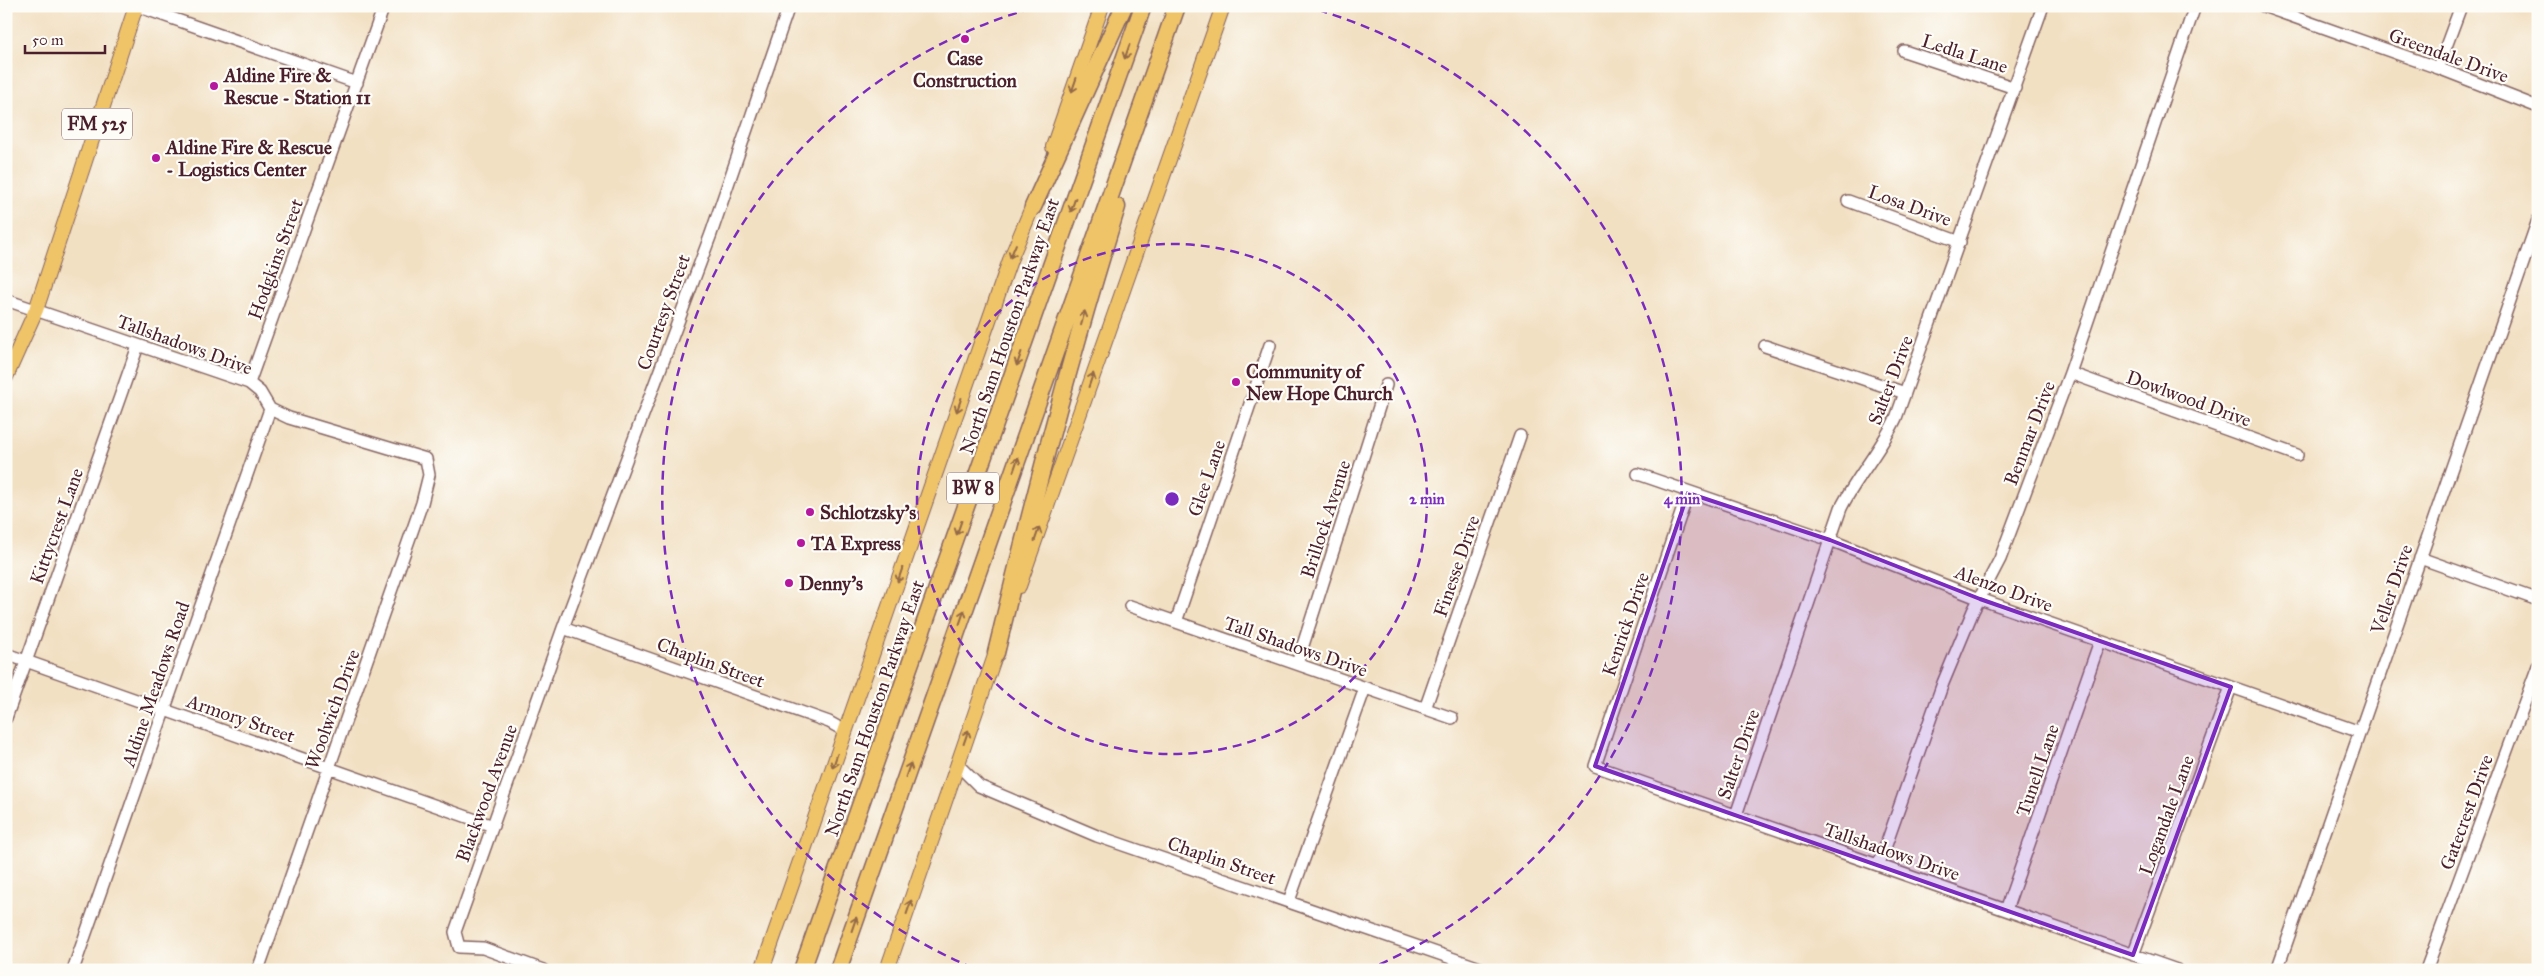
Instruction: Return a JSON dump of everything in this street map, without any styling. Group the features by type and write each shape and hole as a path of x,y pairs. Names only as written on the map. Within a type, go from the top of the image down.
{"highway":[{"path":"1033,207 1124,6"},
{"name":"North Sam Houston Parkway East","path":"802,970 1143,6"},
{"path":"996,653 1032,504 1089,299 1179,6"},
{"name":"BW 8","path":"838,970 1179,6"}],"main road":[{"name":"FM 525","path":"6,377 36,310 136,6"},
{"name":"North Sam Houston Parkway East","path":"762,970 1010,260 1033,207 1102,6"},
{"path":"887,970 957,764 1223,6"}],"street":[{"path":"136,6 357,82"},
{"name":"Hodgkins Street","path":"249,383 384,6"},
{"name":"Courtesy Street","path":"563,628 711,234 789,6"},
{"name":"Salter Drive","path":"1736,815 1830,540 1849,492 1888,437 1960,242 2042,6"},
{"name":"Benmar Drive","path":"1879,865 1943,683 1980,598 2000,559 2070,373 2195,6"},
{"name":"Greendale Drive","path":"2263,6 2438,68 2538,107"},
{"path":"2438,68 2461,6"},
{"name":"Ledla Lane","path":"1904,51 2015,88"},
{"name":"Losa Drive","path":"1848,200 1960,242"},
{"name":"Veller Drive","path":"2277,970 2538,220"},
{"name":"Tallshadows Drive","path":"6,300 249,383 260,392 270,409"},
{"name":"Glee Lane","path":"1176,622 1270,345"},
{"name":"Kittycrest Lane","path":"6,718 138,346"},
{"path":"1765,346 1905,393"},
{"name":"Dowlwood Drive","path":"2070,373 2297,455"},
{"name":"Brillock Avenue","path":"1297,664 1386,385"},
{"name":"Woolwich Drive","path":"258,970 422,503 429,475 426,459 303,422 270,409"},
{"name":"Aldine Meadows Road","path":"73,970 165,710 193,622 240,498 270,409"},
{"name":"Finesse Drive","path":"1426,709 1520,436"},
{"name":"Alenzo Drive","path":"1638,474 1688,493 1830,540 1980,598 2360,732"},
{"name":"Kenrick Drive","path":"1595,766 1688,493"},
{"path":"2420,558 2538,600"},
{"name":"Tall Shadows Drive","path":"1130,606 1452,718"},
{"name":"Chaplin Street","path":"563,628 829,722 845,731"},
{"name":"Blackwood Avenue","path":"543,970 484,948 459,947 455,932 563,628"},
{"name":"Tunell Lane","path":"2006,910 2100,641"},
{"name":"Armory Street","path":"6,654 493,826"},
{"name":"Gatecrest Drive","path":"2426,970 2538,666"},
{"name":"Logandale Lane","path":"2133,954 2231,687"},
{"path":"1289,901 1365,688"},
{"name":"Chaplin Street","path":"957,764 979,786 1088,832 1486,970"},
{"name":"Tallshadows Drive","path":"1595,766 2177,970"}],"highlighted area":[{"path":"1688,493 1830,540 1980,599 2231,687 2133,955 1595,766"}],"place":[{"name":"Case Construction","path":"965,39"},
{"name":"Aldine Fire & Rescue - Station 11","path":"214,86"},
{"name":"Aldine Fire & Rescue - Logistics Center","path":"156,158"},
{"name":"Community of New Hope Church","path":"1236,382"},
{"name":"Schlotzsky's","path":"810,512"},
{"name":"TA Express","path":"801,543"},
{"name":"Denny's","path":"789,583"}]}
